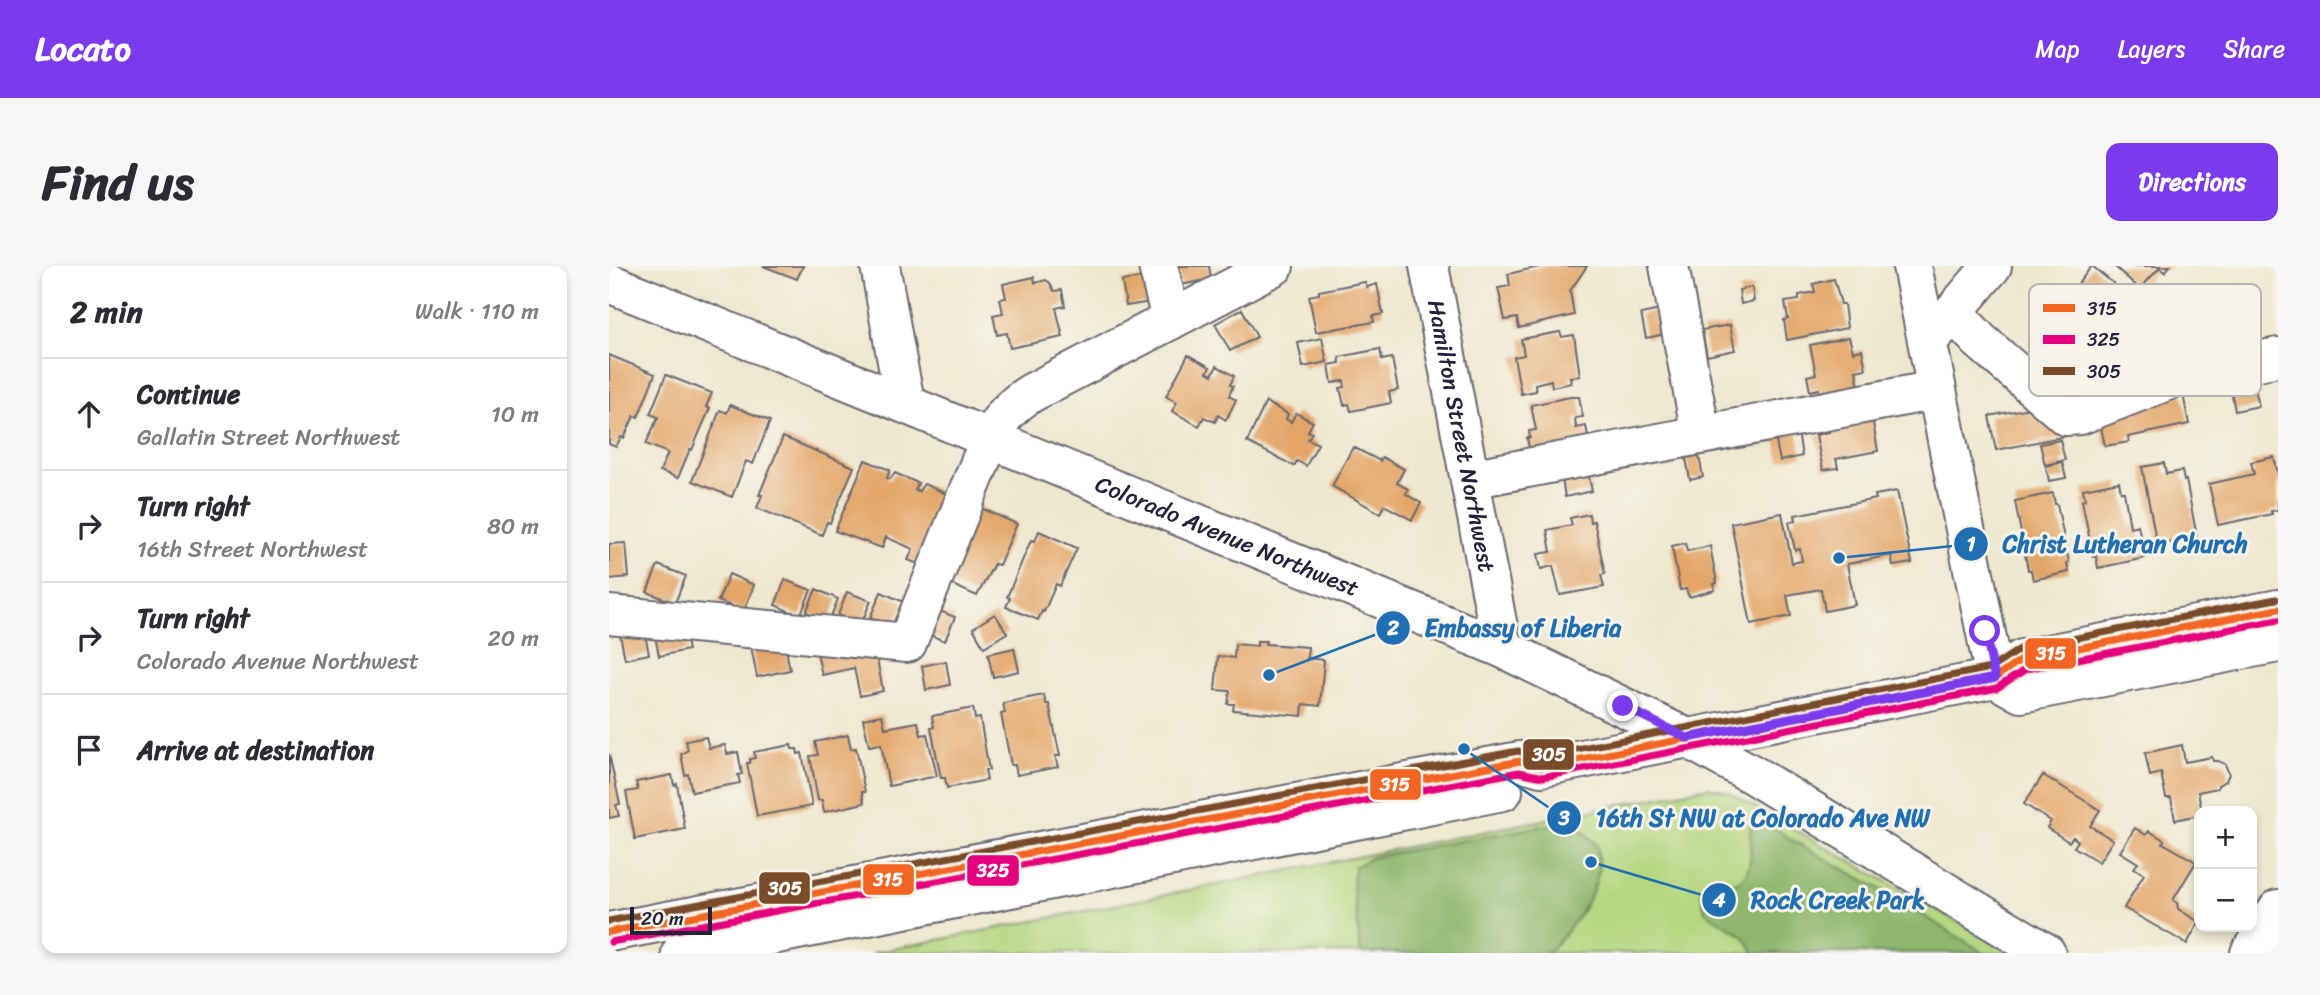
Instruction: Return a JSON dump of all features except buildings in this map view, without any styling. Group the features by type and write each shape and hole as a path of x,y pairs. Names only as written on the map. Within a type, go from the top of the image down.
{"street":[{"path":"880,266 895,343 896,364 906,404"},
{"path":"1159,266 1171,320"},
{"path":"609,615 907,643 990,438 1002,417 1020,400 1273,266"},
{"name":"Hamilton Street Northwest","path":"1429,266 1502,648"},
{"path":"1669,266 1701,435"},
{"path":"1912,266 1995,678 2021,693 2278,643"},
{"path":"1927,343 1992,266"},
{"name":"Colorado Avenue Northwest","path":"609,283 1502,648 1687,738 1762,780 2046,953"},
{"path":"1953,312 1979,340 2029,384"},
{"path":"1469,479 1936,390"},
{"path":"2043,396 2066,416 2080,415 2128,396"},
{"path":"609,932 1520,761 1541,767 1995,678 2022,659 2278,610"},
{"path":"681,953 1524,786 1541,767"},
{"path":"2250,953 2278,909"}],"green space":[{"path":"1709,787 1728,792 2013,953 872,953"},
{"path":"1564,822 1577,825 1597,845 1599,870 1585,906 1571,927 1547,953 1361,953 1353,888 1354,867 1373,857"},
{"path":"1770,823 1788,838 1882,890 1984,953 1755,953 1743,936 1705,912 1701,893 1705,886 1731,884 1746,874 1751,849 1750,825"}],"transit line":[{"name":"305","path":"609,921 1518,751 1541,756 1991,668 2020,649 2276,599"},
{"name":"315","path":"609,932 1520,761 1541,767 1995,678 2022,659 2278,609"},
{"name":"325","path":"611,942 1519,772 1543,777 1997,688 2026,669 2278,620"}],"place":[{"name":"Christ Lutheran Church","path":"1839,558"},
{"name":"Embassy of Liberia","path":"1269,675"},
{"name":"16th St NW at Colorado Ave NW","path":"1464,749"},
{"name":"Rock Creek Park","path":"1591,862"}],"route":[{"path":"1623,706 1687,738 1995,678 1985,631"}]}
